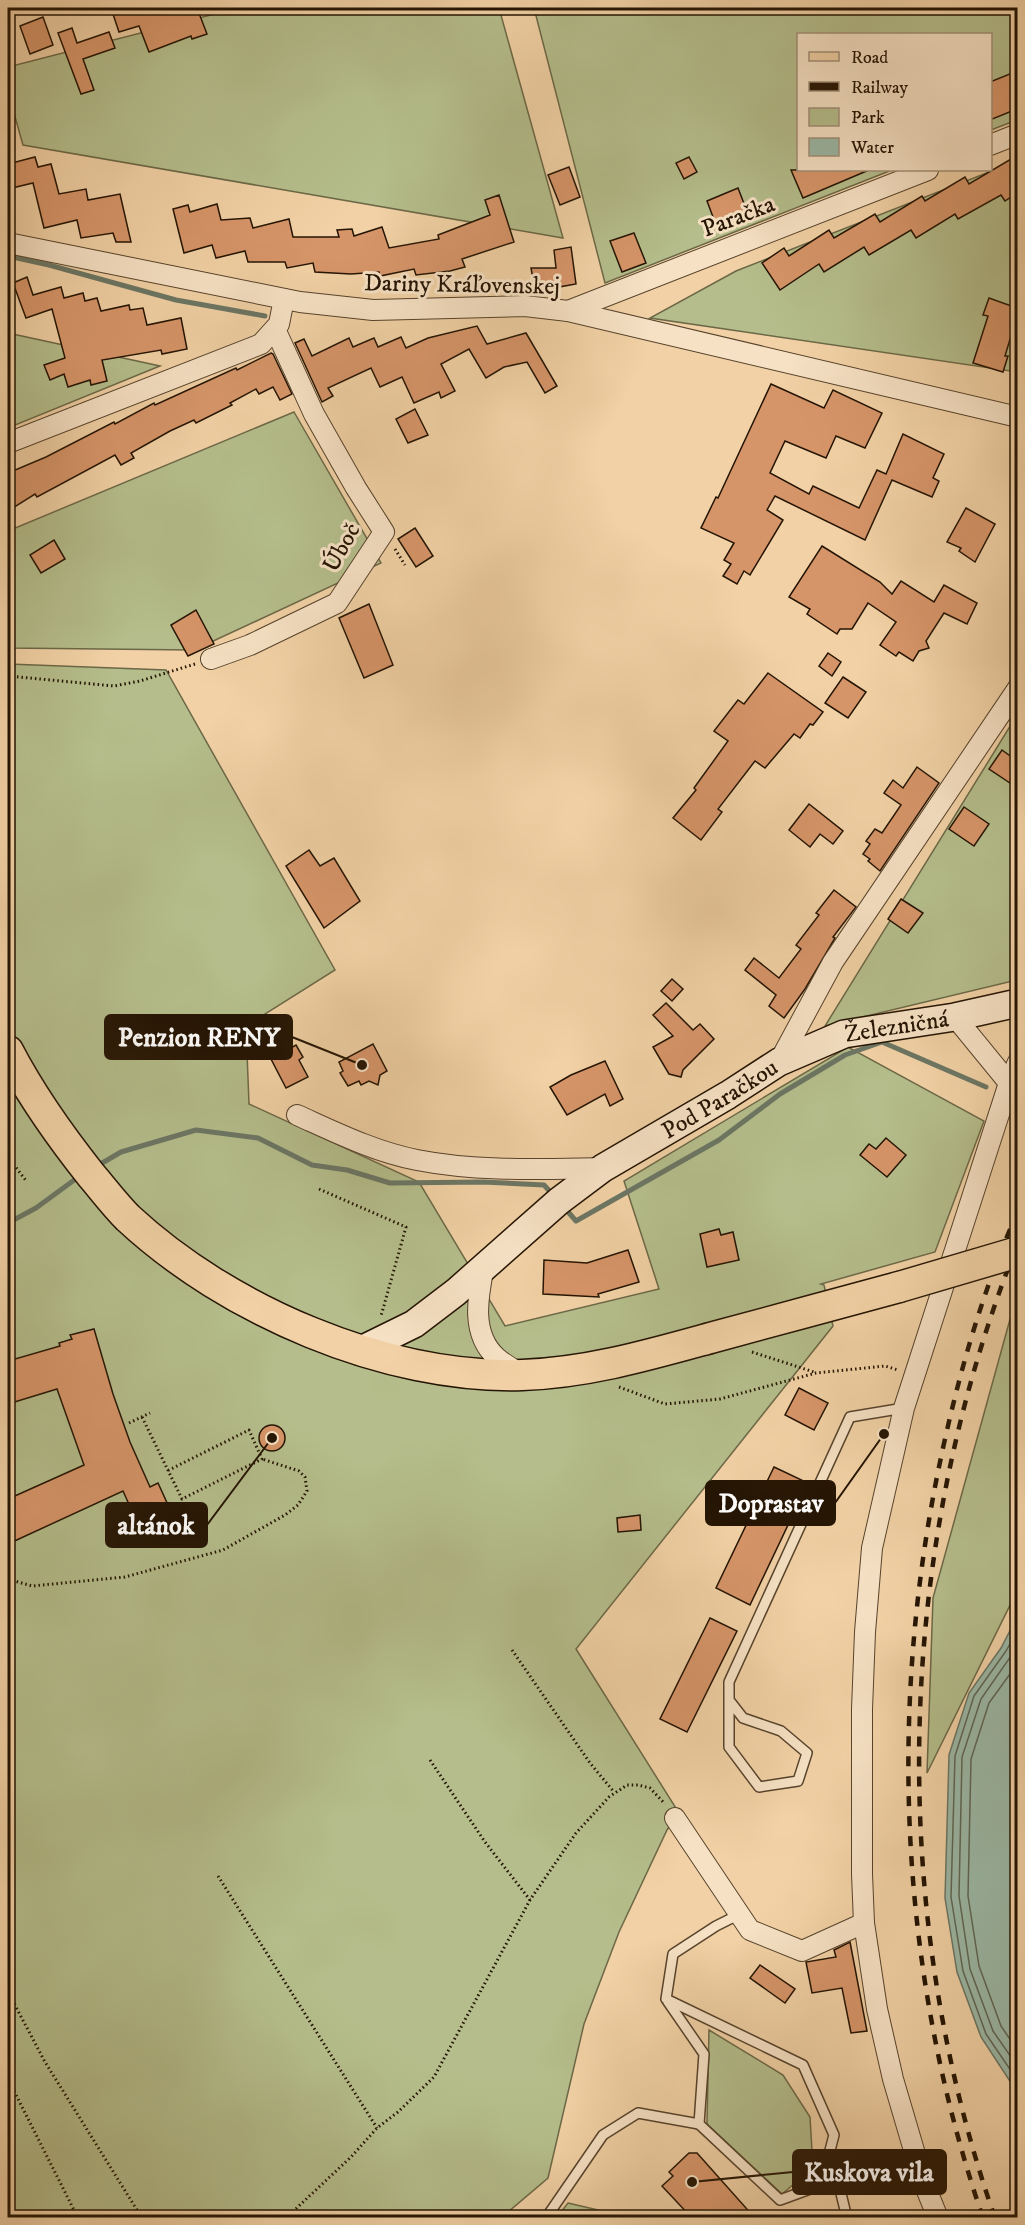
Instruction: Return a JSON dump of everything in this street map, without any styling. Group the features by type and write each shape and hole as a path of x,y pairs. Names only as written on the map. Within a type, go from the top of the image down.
{"main road":[{"path":"8,1051 55,1128 102,1188 128,1217 187,1267 263,1311 359,1351 430,1367 482,1374 522,1375 585,1368 671,1349 899,1287 1017,1252"}],"street":[{"path":"992,144 1017,134"},
{"name":"Paračka","path":"568,311 925,171"},
{"name":"Dariny Kráľovenskej","path":"8,243 284,299 373,310 525,306 568,311 1017,417"},
{"path":"8,443 261,344 279,324 284,299"},
{"name":"Úboč","path":"211,659 250,645 338,603 384,532 314,414 275,329"},
{"name":"Pod Paračkou","path":"359,1351 414,1324 456,1292 559,1201 603,1168 728,1095 779,1062 833,962 1017,688"},
{"name":"Železničná","path":"779,1062 844,1034 955,1017 1017,1003"},
{"path":"955,1017 1009,1083"},
{"path":"938,2217 923,2181 893,2079 877,2009 864,1923 862,1709 865,1632 872,1548 904,1408 1017,1062"},
{"path":"297,1115 367,1145 416,1160 498,1170 603,1168"},
{"path":"484,1266 477,1304 482,1335 496,1357 522,1375"},
{"path":"675,1818 750,1930 802,1952 864,1923"}],"lane":[{"path":"729,1700 743,1718 781,1731 807,1753 798,1781 759,1787 729,1747 729,1700 729,1682 850,1417 904,1408"},
{"path":"699,2124 704,2054 666,1999 673,1954 716,1926 740,1914"},
{"path":"546,2217 603,2135 638,2113 699,2124 780,2200 821,2185 834,2135 802,2066 666,1999"},
{"path":"830,2150 847,2217"}],"path":[{"path":"8,676 114,686 140,681 211,659"},
{"path":"8,1157 27,1182"},
{"path":"319,1189 406,1227 381,1316 385,1338"},
{"path":"744,1350 816,1373"},
{"path":"585,1368 625,1390 666,1404 720,1399 816,1373 885,1366 914,1375"},
{"path":"129,1423 150,1413"},
{"path":"8,1579 32,1586 125,1577 223,1550 285,1515 298,1505 307,1491 305,1477 299,1471 262,1460 182,1499 142,1417"},
{"path":"167,1471 249,1430 262,1460"},
{"path":"512,1650 590,1763 614,1792"},
{"path":"430,1760 485,1842 530,1900"},
{"path":"286,2217 351,2157 377,2128 413,2099 434,2077 530,1900 576,1833 614,1792 627,1785 650,1788 675,1818"},
{"path":"218,1876 377,2128"},
{"path":"8,1992 45,2062 142,2217"},
{"path":"8,2079 78,2217"}],"green space":[{"path":"238,8 499,8 563,238 23,145 8,92 8,67"},
{"path":"534,8 1017,8 1017,120 992,130 992,33 797,33 797,171 889,171 605,283"},
{"path":"1017,161 1017,372 650,318 736,271"},
{"path":"8,333 160,366 8,428"},
{"path":"294,412 381,563 194,650 8,648 8,531"},
{"path":"8,664 166,670 335,970 246,1026 249,1104 419,1182 505,1326 659,1289 624,1181 848,1047 984,1121 935,1252 821,1284 824,1285 833,1326 576,1649 679,1813 667,1830 619,1932 584,2024 548,2178 502,2217 8,2218"},
{"path":"1017,715 1017,980 825,1026"},
{"path":"1017,1294 1017,1591 927,1773 933,1598"},
{"path":"709,2030 783,2075 810,2117 813,2168 782,2194 707,2124"},
{"path":"568,2203 628,2217 557,2217"}],"water":[{"path":"1017,1617 1017,2092 981,2037 957,1972 945,1898 949,1755 969,1693 1001,1648"}],"building":[{"path":"111,8 197,8 207,34 192,39 191,36 149,52 139,26 119,32"},
{"path":"43,17 53,45 30,54 20,26"},
{"path":"72,28 77,43 109,32 115,48 83,59 94,90 81,94 58,33"},
{"path":"1017,71 1017,109 992,119 992,81"},
{"path":"35,157 38,167 51,164 59,194 86,189 88,200 120,194 131,242 116,242 113,233 81,238 77,220 44,228 33,183 8,189 8,164"},
{"path":"689,157 697,172 684,179 676,163"},
{"path":"1011,159 1017,170 1017,193 1005,201 1001,195 958,219 955,214 916,238 911,230 869,255 864,247 824,272 819,264 780,290 762,263 784,248 789,256 829,230 834,238 875,214 880,222 922,196 925,201 965,177 969,184"},
{"path":"569,167 580,197 560,205 548,175"},
{"path":"791,170 867,171 803,198"},
{"path":"738,188 750,219 719,233 707,201"},
{"path":"499,195 514,242 462,259 465,267 416,275 414,269 380,276 379,272 351,274 315,272 313,263 287,268 285,262 248,262 245,251 216,258 212,245 184,253 173,209 188,205 190,212 217,204 221,220 250,218 253,228 289,219 293,237 339,237 337,230 352,229 354,236 382,227 389,248 439,239 438,235 490,215 485,200"},
{"path":"634,233 646,263 622,272 610,241"},
{"path":"571,247 576,284 559,287 559,284 534,285 531,268 556,268 554,250"},
{"path":"27,277 33,295 61,287 64,298 83,293 85,301 97,298 101,311 129,305 130,310 143,308 147,325 181,318 187,349 162,354 161,350 102,360 107,381 91,385 90,380 68,387 64,374 50,380 44,365 65,358 52,309 26,318 13,283"},
{"path":"989,298 1017,308 1003,372 973,363 988,316 983,315"},
{"path":"477,326 487,344 526,333 557,386 545,393 527,362 504,367 486,378 469,349 441,364 455,391 441,398 439,392 414,403 402,377 380,387 371,368 328,388 333,396 322,402 295,343 304,339 312,356 349,338 353,347 374,338 378,347 401,337 406,348 428,338"},
{"path":"271,353 292,394 280,400 273,387 259,394 256,389 230,403 232,405 196,423 194,420 170,431 131,453 134,458 121,465 115,455 37,497 35,494 8,511 8,473 46,457 114,422 115,424 154,403 155,405 236,368 237,370"},
{"path":"771,384 824,408 833,390 882,413 865,448 836,436 826,458 785,441 770,473 809,494 813,486 859,508 877,470 886,474 903,434 944,454 933,478 939,481 932,497 892,480 865,540 775,496 767,510 783,520 750,575 744,571 737,584 723,576 731,564 724,560 734,543 701,528 716,497 718,498"},
{"path":"415,409 428,435 408,443 396,419"},
{"path":"966,508 995,524 975,562 959,551 961,548 947,542"},
{"path":"415,528 433,556 416,567 398,539"},
{"path":"54,540 65,559 41,573 30,555"},
{"path":"822,546 880,582 892,594 901,581 934,602 944,585 977,603 967,624 944,613 926,641 929,648 919,651 913,661 899,652 896,656 880,645 896,622 868,603 852,629 840,629 837,634 807,614 810,609 789,597"},
{"path":"369,604 393,665 364,678 339,618"},
{"path":"196,610 214,644 188,656 171,625"},
{"path":"828,653 841,662 832,676 819,666"},
{"path":"768,673 823,712 800,738 794,734 765,768 755,761 718,809 722,812 701,840 673,818 696,790 694,788 728,741 714,731 738,700 744,704"},
{"path":"843,677 866,692 848,718 825,703"},
{"path":"1002,750 1017,761 1017,772 1010,783 989,769"},
{"path":"917,767 939,783 880,871 863,854 870,844 866,841 875,829 882,833 901,805 884,793 893,780 903,788"},
{"path":"809,804 843,831 833,844 820,834 810,847 789,830"},
{"path":"964,807 989,824 974,846 949,829"},
{"path":"309,850 320,866 334,858 360,901 324,928 286,866"},
{"path":"834,890 856,907 833,937 835,938 805,989 784,1018 769,1006 776,995 745,970 754,958 779,978 801,949 796,945 819,915 816,913"},
{"path":"901,899 923,913 908,933 888,919"},
{"path":"672,979 683,989 672,1001 661,991"},
{"path":"666,1003 693,1030 700,1024 714,1039 683,1070 681,1077 669,1074 653,1047 673,1036 653,1015"},
{"path":"373,1044 387,1071 380,1075 378,1085 369,1081 361,1085 359,1081 348,1086 340,1073 343,1071 339,1062"},
{"path":"296,1045 303,1057 299,1060 308,1077 286,1088 271,1059"},
{"path":"605,1061 623,1099 610,1106 605,1094 567,1115 550,1087 571,1075"},
{"path":"886,1138 906,1155 887,1177 860,1155 869,1144 876,1149"},
{"path":"719,1229 721,1235 733,1232 739,1260 707,1267 700,1234"},
{"path":"628,1250 639,1282 598,1294 599,1297 543,1294 544,1260 587,1263"},
{"path":"94,1329 130,1442 150,1487 158,1483 168,1505 136,1520 123,1491 8,1544 8,1499 84,1465 57,1389 8,1404 8,1361 60,1346 59,1343 72,1339 70,1335"},
{"path":"799,1388 828,1403 814,1430 785,1415"},
{"path":"272,1425 281,1429 285,1438 281,1447 272,1451 263,1447 259,1438 263,1429"},
{"path":"774,1467 808,1483 750,1605 716,1588"},
{"path":"640,1515 641,1530 618,1532 617,1518"},
{"path":"710,1618 737,1631 687,1732 660,1719"},
{"path":"850,1942 867,2031 851,2033 842,1988 812,1993 806,1962 836,1957 834,1950"},
{"path":"760,1965 795,1989 785,2003 750,1978"},
{"path":"689,2153 697,2153 754,2217 691,2217 662,2186 673,2176 669,2172"}],"waterway":[{"path":"8,256 176,300 265,316"},
{"path":"563,1206 576,1221 719,1140 780,1094 845,1055 882,1042 986,1087"},
{"path":"97,1166 121,1152 196,1130 258,1138 312,1165 347,1170 390,1183 483,1182 544,1185 553,1195"},
{"path":"8,1223 36,1208 81,1175"}],"railway":[{"path":"983,2218 955,2124 933,2029 918,1933 910,1836 909,1738 914,1641 925,1544 943,1448 974,1327 994,1269 1018,1211"},
{"path":"995,2218 960,2099 935,1977 922,1853 920,1728 928,1604 947,1481 977,1360 1018,1243"}],"place":[{"name":"Penzion RENY","path":"362,1065"},
{"name":"Doprastav","path":"884,1434"},
{"name":"altánok","path":"272,1438"},
{"name":"Kuskova vila","path":"692,2182"}]}
